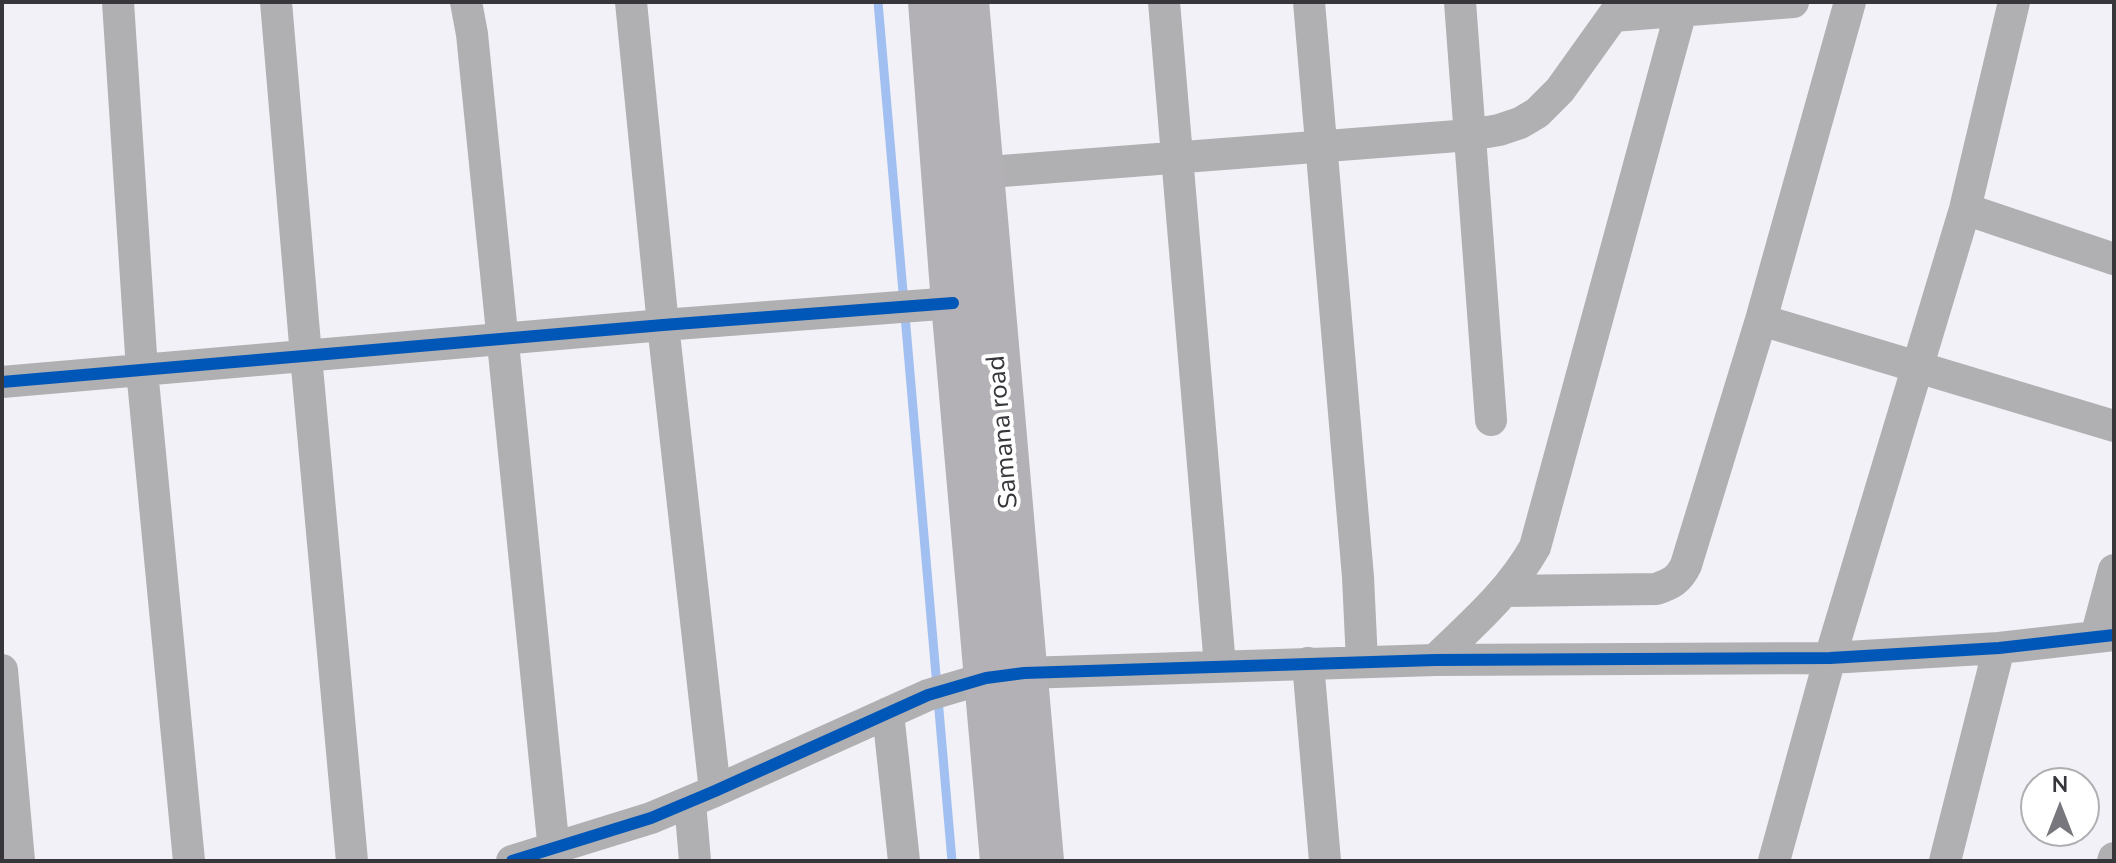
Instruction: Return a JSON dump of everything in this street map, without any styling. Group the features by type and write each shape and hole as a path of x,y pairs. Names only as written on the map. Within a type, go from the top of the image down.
{"main road":[{"name":"Samana road","path":"930,2 963,174 953,303 973,683 1002,861"},
{"name":"Samana road","path":"967,2 963,174 973,683 1042,861"}],"street":[{"path":"118,2 142,370 189,861"},
{"path":"276,2 352,861"},
{"path":"466,2 472,34 555,855"},
{"path":"631,2 663,325 702,797 695,861"},
{"path":"1164,2 1220,666"},
{"path":"1309,2 1359,590 1362,662"},
{"path":"1460,2 1491,420"},
{"path":"963,174 1470,135 1499,130 1537,113 1560,90 1618,9 1681,11 1793,2"},
{"path":"1506,591 1656,589 1671,584 1681,575 1761,320 1850,2"},
{"path":"1774,861 1830,658 1965,209 2014,2"},
{"path":"1435,660 1506,591 1535,547 1681,11"},
{"path":"1965,209 2114,259"},
{"path":"2,382 953,303"},
{"path":"1761,320 2114,426"},
{"path":"512,861 555,855 651,818 888,713 973,683 1220,666 1435,660 1830,658 1999,648 2105,636 2114,570"},
{"path":"1945,861 1999,648"},
{"path":"1308,663 1325,861"},
{"path":"2,670 19,861"},
{"path":"888,713 904,861"}],"waterway":[{"path":"878,2 952,861"}],"cycle path":[{"path":"2,382 953,303"},
{"path":"512,861 651,818 928,695 986,678 1024,673 1435,660 1830,658 1999,648 2114,635"}]}
